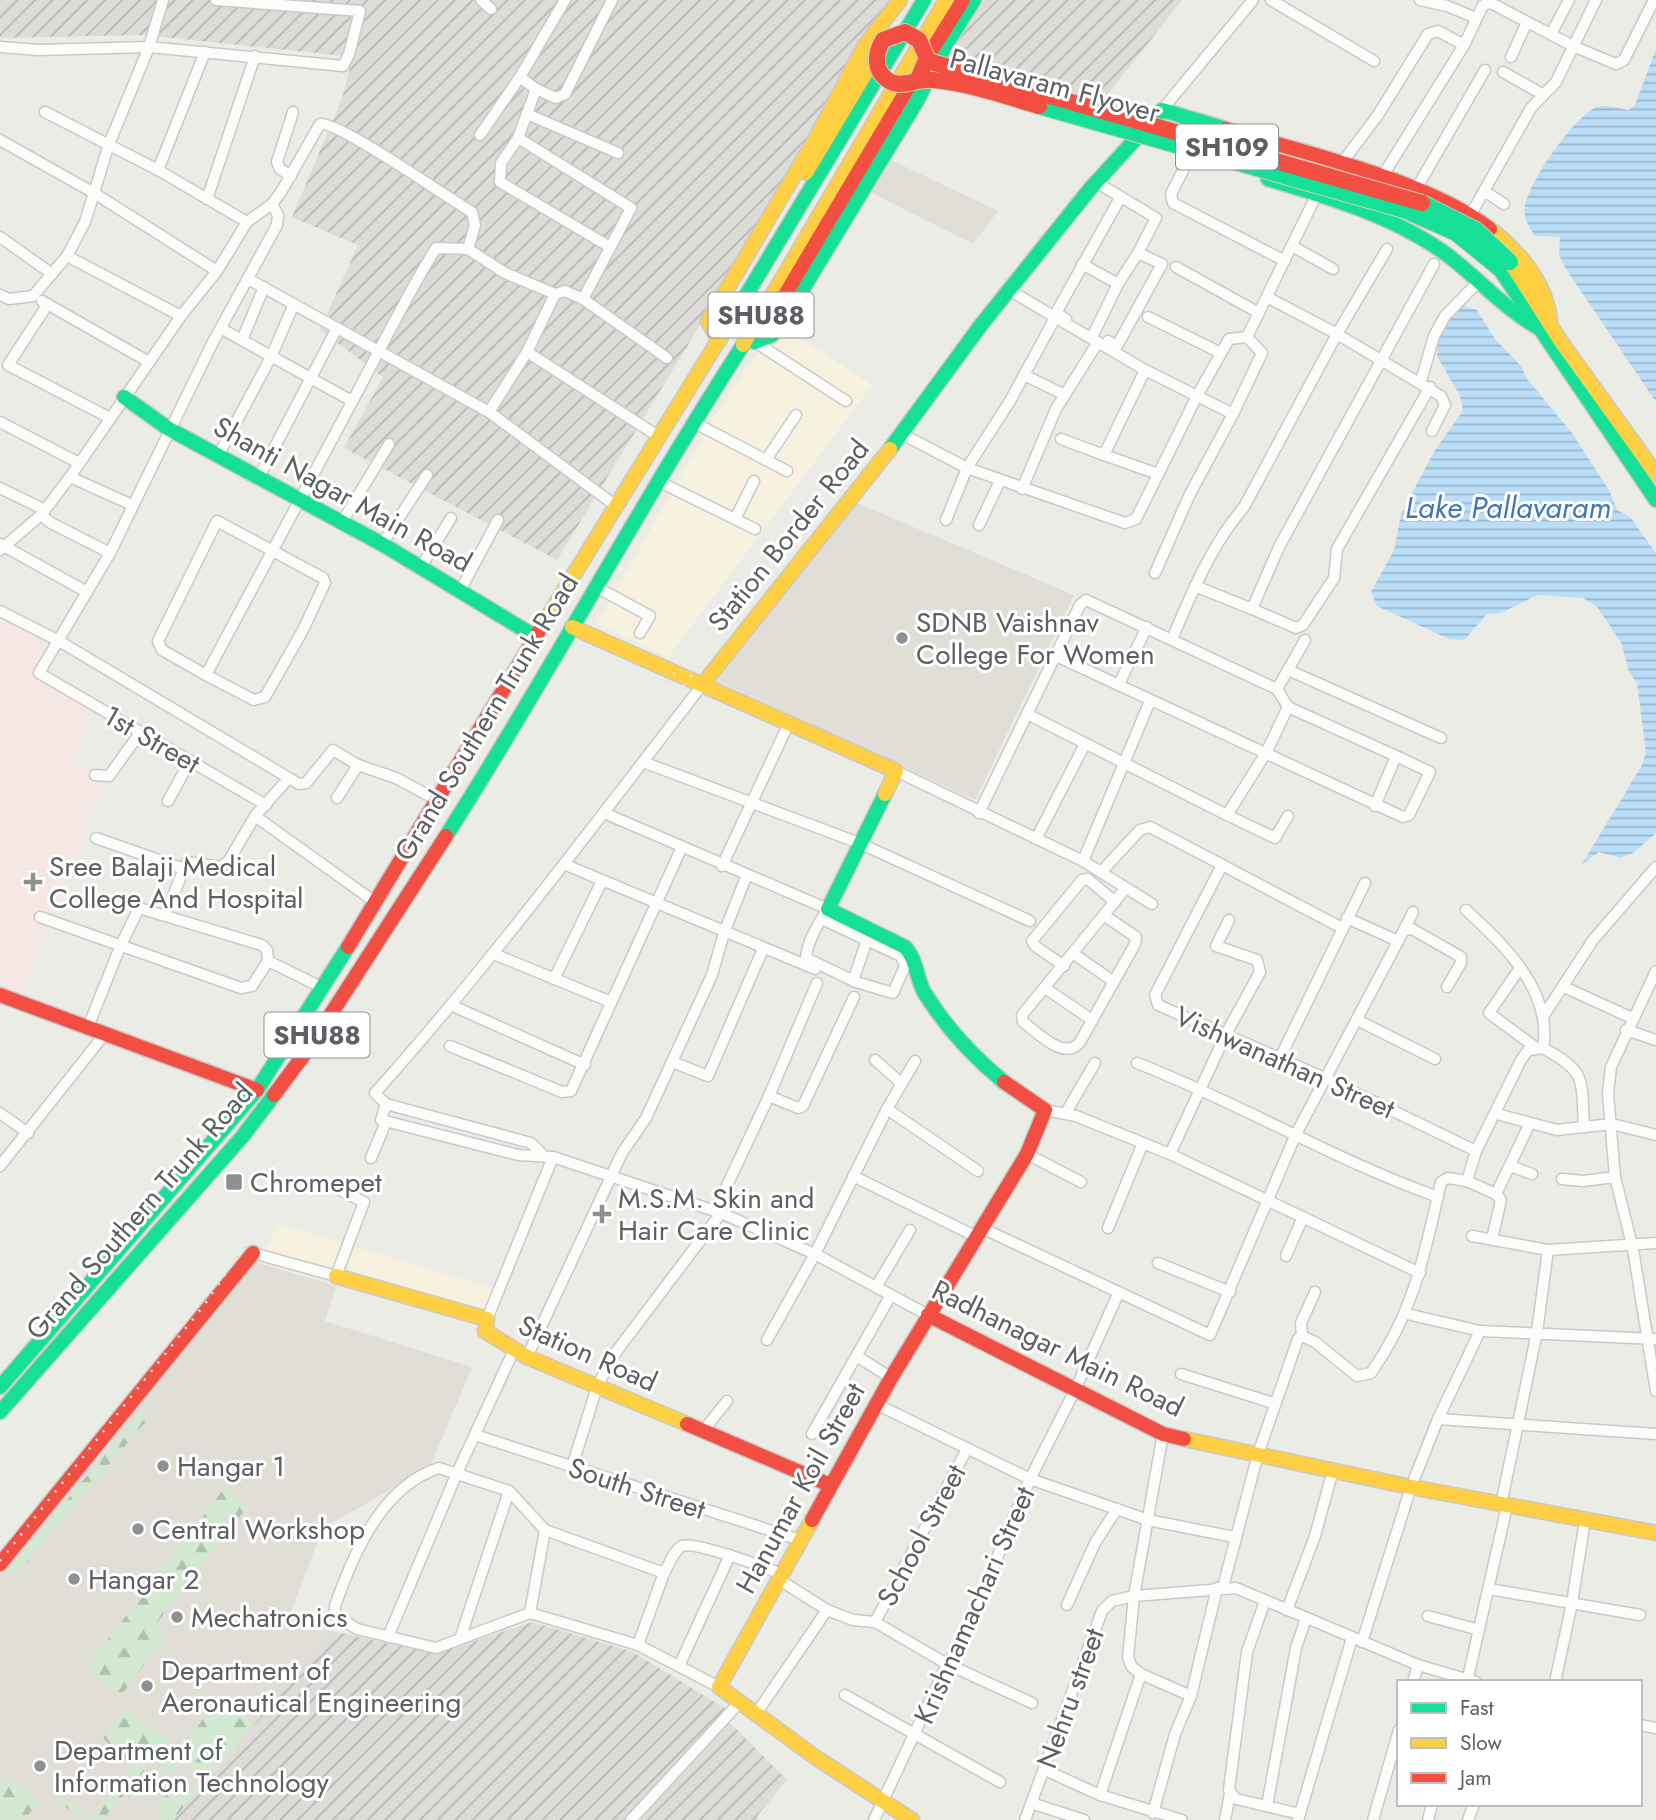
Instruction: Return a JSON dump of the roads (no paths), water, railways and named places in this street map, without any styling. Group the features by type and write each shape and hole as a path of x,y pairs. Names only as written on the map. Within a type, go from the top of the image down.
{"street":[{"path":"33,296 67,256 85,222 109,144 149,47 163,0"},
{"path":"0,47 37,50 149,47 343,66 349,54 360,11 216,0"},
{"path":"481,0 491,9"},
{"path":"480,135 520,78 565,0"},
{"path":"520,78 556,98 565,94 612,0"},
{"path":"722,334 708,321 815,140 865,45 900,0"},
{"path":"722,334 724,311 875,58 883,40 916,0"},
{"name":"Grand Southern Trunk Road","path":"0,1387 257,1090 323,988 924,0"},
{"name":"Grand Southern Trunk Road","path":"0,1412 242,1137 309,1048 493,763 693,422 750,342 946,0"},
{"name":"Pallavaram Flyover","path":"750,342 772,317 919,81 928,59 964,0"},
{"path":"750,342 772,335 798,297 919,81 974,0"},
{"name":"Station Border Road","path":"386,1104 376,1093 453,1006 566,865 703,684 902,434 1009,290 1096,182 1162,110 1253,0"},
{"path":"1271,0 1374,61"},
{"path":"1420,0 1447,6 1476,18"},
{"path":"1504,10 1513,0"},
{"path":"1551,34 1569,0"},
{"path":"1471,214 1531,108 1556,82 1596,0"},
{"path":"1382,177 1487,3 1606,62 1621,64 1654,0"},
{"path":"1511,57 1527,22"},
{"path":"1341,164 1378,115 1429,34 1438,31 1464,45"},
{"name":"Pallavaram Flyover","path":"883,40 897,33 913,35 925,45 928,59"},
{"path":"158,170 205,52"},
{"path":"207,198 255,56"},
{"name":"Pallavaram Flyover","path":"875,58 877,67 887,80 902,85 919,81 961,84 1404,210 1448,227 1505,265"},
{"name":"Pallavaram Flyover","path":"928,59 1417,201 1451,214 1482,231 1545,324"},
{"path":"1415,191 1485,70"},
{"path":"1503,72 1542,94"},
{"path":"536,89 518,138 501,163 500,182 610,247"},
{"path":"1135,141 1317,194 1368,212 1430,244 1479,281 1524,321 1545,324 1548,300 1515,248 1471,214 1382,177 1162,110"},
{"path":"45,112 158,170 247,222"},
{"path":"290,176 280,169 277,162 293,112"},
{"path":"527,114 618,153"},
{"path":"87,592 1,547 43,512 70,477 181,316 217,271 247,222 272,204 317,127 327,122 472,212 475,225 468,249"},
{"path":"518,138 629,205 630,213 583,299"},
{"path":"0,140 94,193 217,271"},
{"path":"1190,157 1171,194 1173,203 1285,261"},
{"path":"1022,489 1065,395 1096,338 1118,284 1156,218 1096,182"},
{"path":"1484,191 1504,204"},
{"path":"1247,337 1317,194"},
{"path":"1120,198 1056,313 1145,370 1233,414"},
{"path":"59,641 110,552 169,429 277,225 278,215 272,204"},
{"path":"0,237 52,274"},
{"path":"1292,246 1333,269"},
{"path":"206,675 403,301 436,247 468,249 505,273 555,294 565,291 583,299 667,358"},
{"path":"1172,639 1195,586 1228,525 1244,507 1337,334 1387,249"},
{"path":"1009,290 1055,318 1117,346 1161,264 1138,253"},
{"path":"67,256 181,316"},
{"path":"1082,264 1118,284"},
{"path":"1252,609 1279,547 1434,264"},
{"path":"1176,267 1259,313"},
{"path":"248,279 489,412 616,506"},
{"path":"1195,586 1296,628 1303,625 1334,578 1337,549 1425,384 1434,336 1445,316 1479,281"},
{"path":"243,340 264,287"},
{"path":"489,412 527,352 555,294"},
{"path":"0,295 9,299 33,296 149,362"},
{"path":"1267,297 1381,358 1441,396 1445,405 1433,431"},
{"path":"48,304 8,365 110,418"},
{"path":"219,454 271,357 294,304"},
{"path":"1148,317 1221,353"},
{"path":"946,520 967,468 981,451 1055,318"},
{"name":"SH109","path":"1545,324 1568,351 1656,474"},
{"name":"SH109","path":"1545,324 1656,500"},
{"path":"260,475 337,328"},
{"path":"222,329 352,401"},
{"path":"902,434 967,468 1000,481 1131,523 1136,519 1229,339 1247,337"},
{"path":"1155,573 1190,494 1262,353 1247,337"},
{"path":"750,342 846,401"},
{"path":"527,352 658,436"},
{"path":"1104,455 1145,370"},
{"path":"1024,375 1065,395"},
{"name":"Shanti Nagar Main Road","path":"124,397 169,429 260,475 382,544 461,589 536,637"},
{"path":"766,460 796,415"},
{"path":"0,422 79,463"},
{"path":"693,422 787,471"},
{"path":"1061,439 1158,474"},
{"path":"342,522 389,444"},
{"path":"382,544 427,475"},
{"path":"70,477 132,505"},
{"path":"658,481 755,529"},
{"path":"735,519 754,481"},
{"path":"979,525 1000,481"},
{"path":"0,488 43,512 51,523 110,552"},
{"path":"421,567 450,518"},
{"path":"461,589 498,520"},
{"path":"217,521 272,551 323,578 325,583 303,630 265,697 259,701 162,650 158,641 217,521"},
{"path":"596,587 650,616 640,634"},
{"path":"979,813 1054,655 1080,605 1086,600 1277,689 1288,707 1430,772 1409,815 1403,817 1054,655"},
{"path":"0,611 59,641 299,784 306,783 333,750 358,765 396,778 437,800"},
{"path":"1119,684 1147,627"},
{"path":"572,628 896,771 1037,839 1093,867 1115,893"},
{"path":"1277,689 1305,640"},
{"name":"1st Street","path":"59,641 39,673 266,805"},
{"path":"1288,670 1441,738"},
{"path":"1093,867 1125,765 1150,701"},
{"path":"1227,815 1266,754 1288,707"},
{"path":"1027,714 1275,838 1288,816"},
{"path":"722,866 789,723"},
{"path":"95,775 109,776 140,733"},
{"path":"1037,839 1085,744"},
{"path":"1375,806 1396,756"},
{"path":"168,801 190,761"},
{"path":"643,762 753,801 859,843 1030,921"},
{"path":"337,798 358,765"},
{"path":"869,935 901,956 905,966 893,993 853,981 806,958 859,843 896,771"},
{"path":"166,915 187,862 220,866 228,862 255,817 288,779"},
{"path":"604,814 909,951 922,988 951,1031 985,1068 1019,1095 1045,1110 1065,1114 1170,1154 1420,1273"},
{"path":"255,817 375,901"},
{"path":"1093,867 1140,830 1150,827 1221,867 1345,923 1401,935 1412,929 1461,957 1461,963 1447,987"},
{"path":"96,838 184,869"},
{"path":"450,1046 567,1093 584,1065 681,849"},
{"path":"566,865 815,969"},
{"name":"Vishwanathan Street","path":"1221,867 1155,995 1158,1005 1326,1079 1476,1151"},
{"path":"1544,1015 1593,940 1656,867"},
{"path":"388,1637 475,1435 622,1153 646,1118 712,975 724,933 746,877"},
{"path":"1064,966 1035,946 1034,937 1082,880 1088,878 1115,893 1152,904"},
{"path":"554,979 602,881"},
{"path":"1280,1058 1365,883"},
{"path":"1105,916 1136,937 1135,944 1076,1046 1062,1049 1020,1019 1105,916 1115,893"},
{"path":"40,917 120,947 241,988 251,986 268,961 267,950 262,945 139,908 120,947 88,1027"},
{"path":"1466,910 1505,946 1520,968 1544,1015 1547,1028 1539,1048"},
{"path":"853,1176 1119,1292 1210,1335 1296,1133 1413,912"},
{"path":"1170,1154 1226,1034 1260,972 1257,960 1216,946 1229,920"},
{"path":"853,981 869,935"},
{"path":"672,1062 708,1076 763,948"},
{"path":"494,954 611,1002"},
{"path":"1074,954 1114,982"},
{"path":"268,961 323,988"},
{"path":"1520,968 1489,1013 1539,1048 1570,1063 1578,1074 1584,1125"},
{"path":"1656,971 1626,1030 1609,1077 1615,1177 1632,1243 1651,1338 1656,1391"},
{"path":"572,1467 597,1387 613,1356 718,1212 817,983"},
{"path":"1564,987 1632,1017"},
{"path":"1045,988 1092,1020"},
{"path":"0,995 257,1090"},
{"path":"769,1096 798,1108 803,1106 854,997"},
{"path":"453,1006 584,1065"},
{"path":"1357,1020 1435,1059"},
{"path":"1626,1030 1656,1040"},
{"path":"0,1166 104,1035"},
{"path":"1467,1181 1476,1151 1497,1114 1521,1060 1528,1050 1539,1048"},
{"path":"875,1060 901,1083"},
{"path":"767,1340 815,1254 887,1109 915,1061"},
{"path":"1065,1114 1095,1063"},
{"path":"1137,1063 1201,1088 1374,1174 1438,1197"},
{"path":"386,1104 531,1143 547,1156 519,1155 381,1120 386,1104"},
{"path":"887,1109 978,1171"},
{"name":"Hanumar Koil Street","path":"719,1686 891,1378 1027,1154 1045,1110"},
{"path":"0,1113 27,1133"},
{"path":"1497,1114 1557,1130 1612,1124 1656,1135"},
{"path":"371,1158 386,1122"},
{"path":"1496,1194 1530,1123"},
{"path":"1108,1228 1143,1143"},
{"path":"1027,1154 1081,1182"},
{"path":"487,1319 547,1156"},
{"name":"Radhanagar Main Road","path":"547,1156 718,1212 815,1254 928,1315 1163,1434 1411,1487 1656,1534"},
{"path":"1510,1166 1532,1174"},
{"path":"1562,1179 1583,1181 1615,1177"},
{"path":"1302,1336 1315,1342 1348,1372 1367,1376 1380,1361 1407,1314 1444,1179 1467,1181 1496,1194 1501,1200 1492,1239"},
{"path":"337,1276 364,1202 338,1189"},
{"path":"1286,1256 1303,1217"},
{"path":"876,1287 910,1230"},
{"path":"1472,1236 1548,1250 1656,1243"},
{"path":"1470,1680 1537,1332 1548,1250"},
{"path":"0,1564 253,1253"},
{"name":"Station Road","path":"253,1253 487,1319 485,1331 490,1337 520,1353 830,1485"},
{"path":"1158,1263 1230,1292"},
{"name":"Krishnamachari Street","path":"874,1820 917,1734 947,1664 960,1646 1030,1479 1075,1390 1119,1292"},
{"path":"1153,1813 1175,1734 1191,1696 1273,1403 1293,1349 1302,1336 1301,1323 1315,1292"},
{"path":"812,1434 891,1295"},
{"path":"1407,1314 1480,1331 1651,1338"},
{"path":"1230,1794 1236,1799 1299,1817 1411,1487 1438,1419 1480,1331"},
{"path":"858,1357 891,1378"},
{"path":"1181,1374 1273,1403"},
{"path":"703,1431 727,1401"},
{"path":"876,1404 1030,1479 1148,1520 1234,1537"},
{"path":"1438,1419 1656,1434"},
{"path":"1163,1434 1134,1595 1128,1658 1132,1667 1141,1674 1191,1696"},
{"name":"South Street","path":"475,1435 800,1540"},
{"name":"School Street","path":"875,1622 967,1449"},
{"path":"664,1573 545,1530 509,1492 439,1468 397,1493 357,1549 335,1606 335,1615 357,1629 436,1648 461,1636 530,1613 638,1645 719,1686 739,1703 883,1803 912,1820"},
{"path":"1287,1610 1315,1536 1333,1470"},
{"path":"461,1636 509,1492"},
{"path":"1067,1605 1095,1543 1116,1509"},
{"path":"1555,1680 1572,1604 1585,1520"},
{"path":"530,1613 545,1530"},
{"path":"638,1645 664,1573 682,1546 730,1555 780,1577 827,1610 853,1620 875,1622 947,1664 1032,1703"},
{"path":"679,1666 730,1555"},
{"path":"1134,1595 1220,1588 1240,1589 1418,1665 1467,1680"},
{"path":"1489,1589 1640,1615"},
{"name":"Nehru street","path":"1025,1820 1102,1611 1112,1601 1134,1595"},
{"path":"1225,1820 1247,1652 1265,1601"},
{"path":"757,1714 827,1610"},
{"path":"1427,1616 1479,1630"},
{"path":"1267,1806 1296,1647 1306,1618"},
{"path":"1414,1680 1418,1665"},
{"path":"1100,1795 1141,1674"},
{"path":"845,1696 1000,1782"},
{"path":"631,1820 739,1703"},
{"path":"1373,1820 1397,1737"},
{"path":"1045,1770 1100,1795 1182,1820"},
{"path":"1031,1803 1084,1820"}],"water":[{"path":"1656,49 1656,402 1566,269 1559,255 1560,237 1535,236 1527,222 1525,211 1528,196 1543,167 1577,123 1597,107 1629,110 1635,105"},
{"name":"Lake Pallavaram","path":"1463,306 1477,310 1495,339 1521,366 1527,379 1572,433 1610,492 1617,510 1630,517 1656,553 1656,833 1633,853 1620,858 1599,852 1582,864 1641,767 1646,753 1637,683 1629,672 1621,642 1597,607 1583,598 1538,595 1501,613 1487,614 1464,640 1449,639 1377,606 1371,592 1394,550 1401,514 1435,450 1463,411 1460,396 1437,356 1439,341 1447,321"}],"railway":[{"path":"236,1226 1209,0"},
{"path":"0,1561 205,1304 278,1198 1225,0"},
{"path":"0,1496 28,1456 252,1173 384,1024"},
{"path":"0,1537 250,1221"}],"place":[{"name":"SDNB Vaishnav College For Women","path":"902,638"},
{"name":"Sree Balaji Medical College And Hospital","path":"33,882"},
{"name":"Chromepet","path":"234,1182"},
{"name":"M.S.M. Skin and Hair Care Clinic","path":"602,1214"},
{"name":"Hangar 1","path":"163,1466"},
{"name":"Central Workshop","path":"138,1529"},
{"name":"Hangar 2","path":"74,1579"},
{"name":"Mechatronics","path":"177,1617"},
{"name":"Department of Aeronautical Engineering","path":"147,1686"},
{"name":"Department of Information Technology","path":"40,1766"}]}
